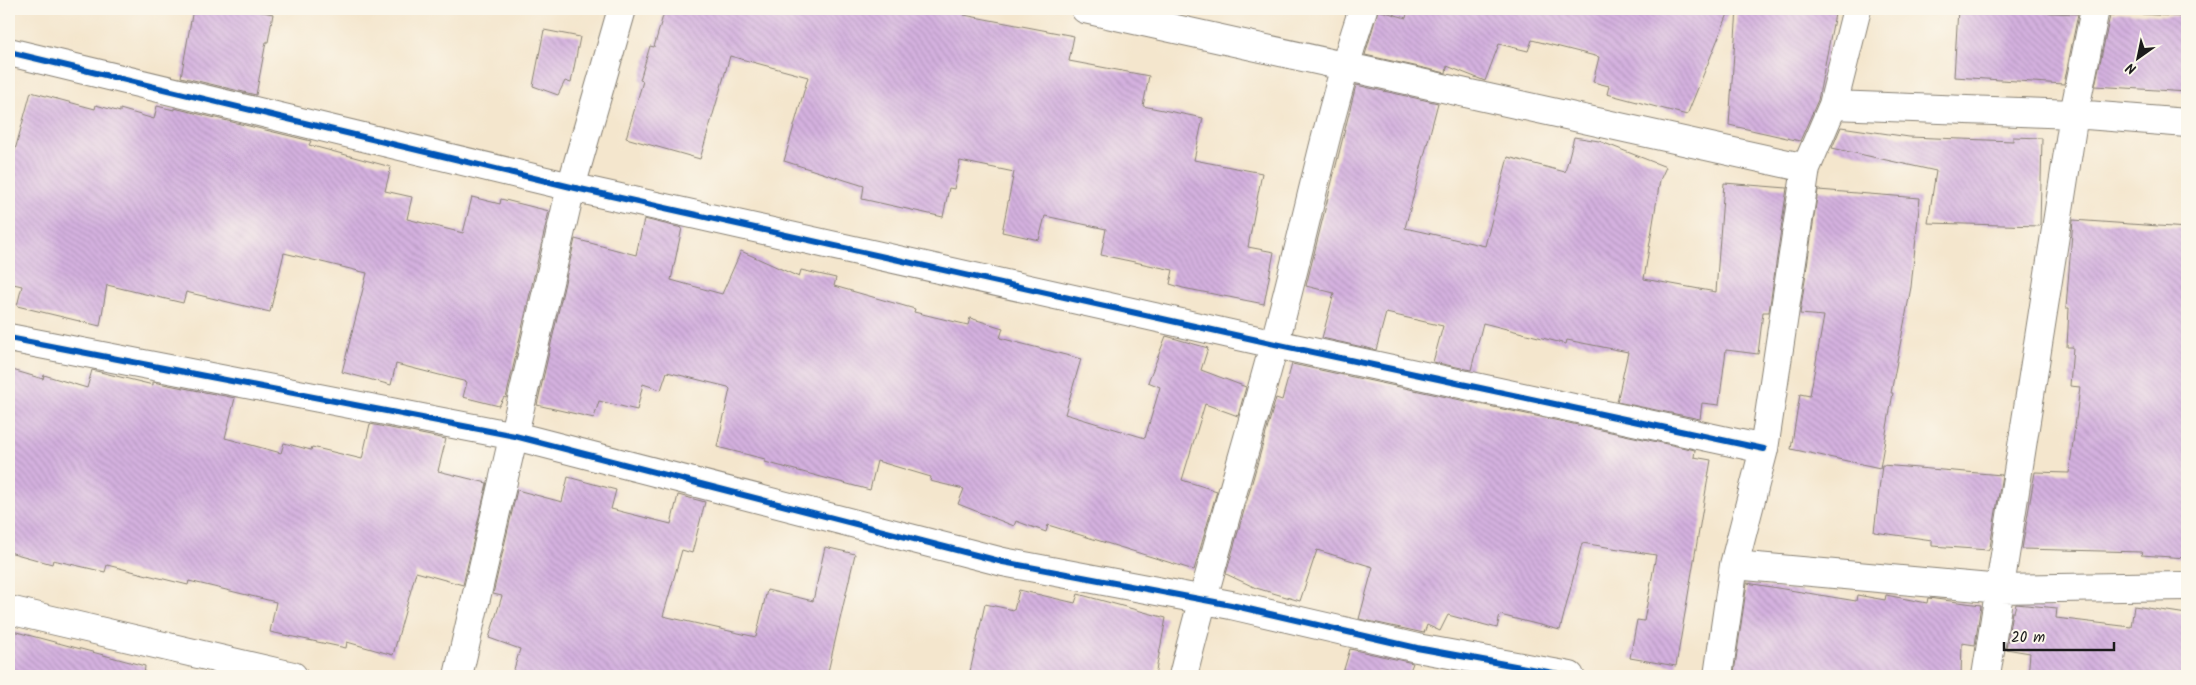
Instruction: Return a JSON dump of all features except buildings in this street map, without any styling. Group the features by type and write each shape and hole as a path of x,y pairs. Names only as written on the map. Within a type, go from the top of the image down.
{"street":[{"path":"458,676 515,436 571,187 622,9"},
{"path":"1085,9 1806,168"},
{"path":"1183,676 1201,600 1274,344 1344,66 1363,9"},
{"path":"1718,676 1734,565 1764,449 1806,168 1833,105 1857,9"},
{"path":"1986,676 2074,114 2095,9"},
{"path":"9,52 571,187 1274,344 1764,449"},
{"path":"1833,105 2074,114 2187,123"},
{"path":"9,338 515,436 1004,562 1201,600 1417,648 1570,676"},
{"path":"1734,565 2001,589 2187,586"},
{"path":"9,610 293,676"}],"cycle path":[{"path":"9,52 571,187 1275,344 1764,449"},
{"path":"9,338 515,436 1003,562 1231,605 1417,648 1570,676"}]}
